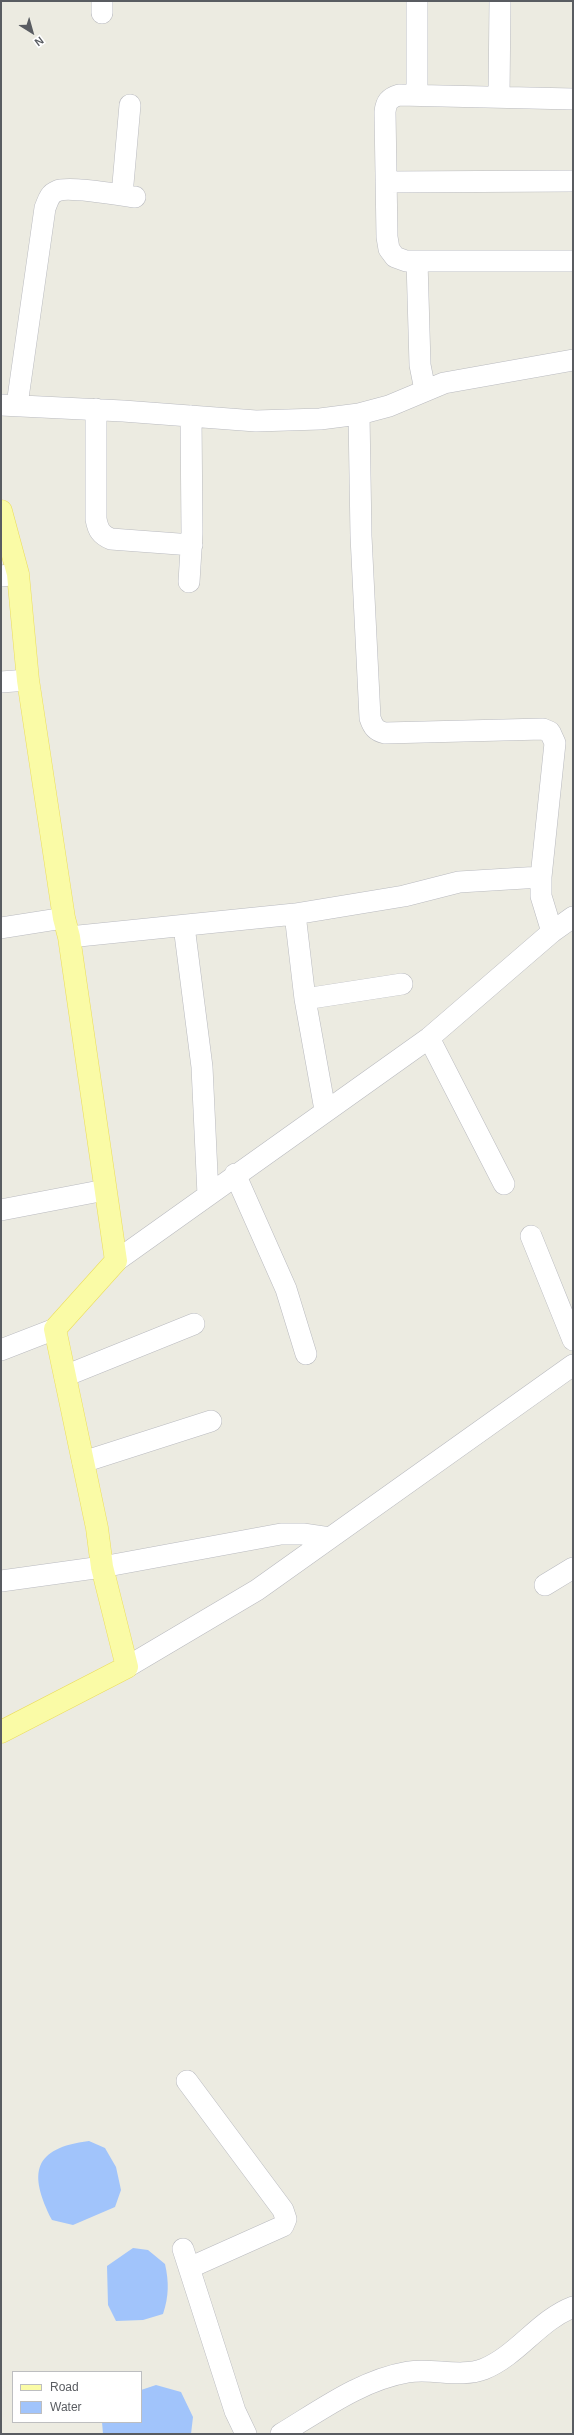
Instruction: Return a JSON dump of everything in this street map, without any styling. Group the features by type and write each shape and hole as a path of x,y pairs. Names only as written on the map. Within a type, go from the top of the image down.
{"main road":[{"path":"1,511 67,928 116,1261 55,1329 97,1528 102,1567 127,1667 1,1732"}],"street":[{"path":"417,1 417,95"},
{"path":"499,98 500,1"},
{"path":"573,99 399,95 390,98 386,103 387,237 390,249 395,257 417,261 573,261"},
{"path":"130,105 128,196 70,190 57,191 49,197 45,208 9,405 96,409 256,421 320,419 359,414 389,406 444,383 573,360"},
{"path":"386,182 573,181"},
{"path":"417,261 420,365 425,390"},
{"path":"96,409 96,519 98,529 103,536 111,539 192,545"},
{"path":"359,414 361,536 370,718 377,731 385,733 543,729 550,732 555,743 541,877 542,896 552,932"},
{"path":"189,582 192,545 191,416"},
{"path":"1,682 28,680"},
{"path":"1,928 184,926 295,914 404,896 459,882 541,877"},
{"path":"295,914 305,999 325,1110"},
{"path":"116,1261 235,1174 429,1038 552,932 573,917"},
{"path":"184,926 202,1067 208,1195"},
{"path":"305,999 402,984"},
{"path":"429,1038 504,1184"},
{"path":"235,1174 286,1289 306,1354"},
{"path":"1,1210 105,1190"},
{"path":"531,1236 573,1340"},
{"path":"64,1376 194,1324"},
{"path":"1,1350 55,1329"},
{"path":"127,1667 257,1590 573,1365"},
{"path":"83,1462 210,1421"},
{"path":"1,1581 102,1567 281,1534 303,1534 330,1538"},
{"path":"545,1585 573,1568"},
{"path":"187,2082 268,2189 283,2210 286,2220 283,2226 189,2268"},
{"path":"183,2249 235,2411 246,2434"},
{"path":"281,2434 344,2396 374,2382 408,2372 431,2370 459,2372 481,2370 496,2364 542,2326 573,2308"}],"water":[{"path":"89,2141 105,2148 116,2167 121,2190 115,2207 73,2225 52,2220 44,2203 40,2189 38,2176 40,2166 46,2157 56,2150 70,2144"},
{"path":"133,2248 148,2250 165,2264 168,2289 165,2307 163,2314 143,2320 116,2321 108,2305 107,2266"},
{"path":"156,2385 181,2392 193,2417 191,2434 103,2434 102,2423 142,2423 142,2390"}]}
